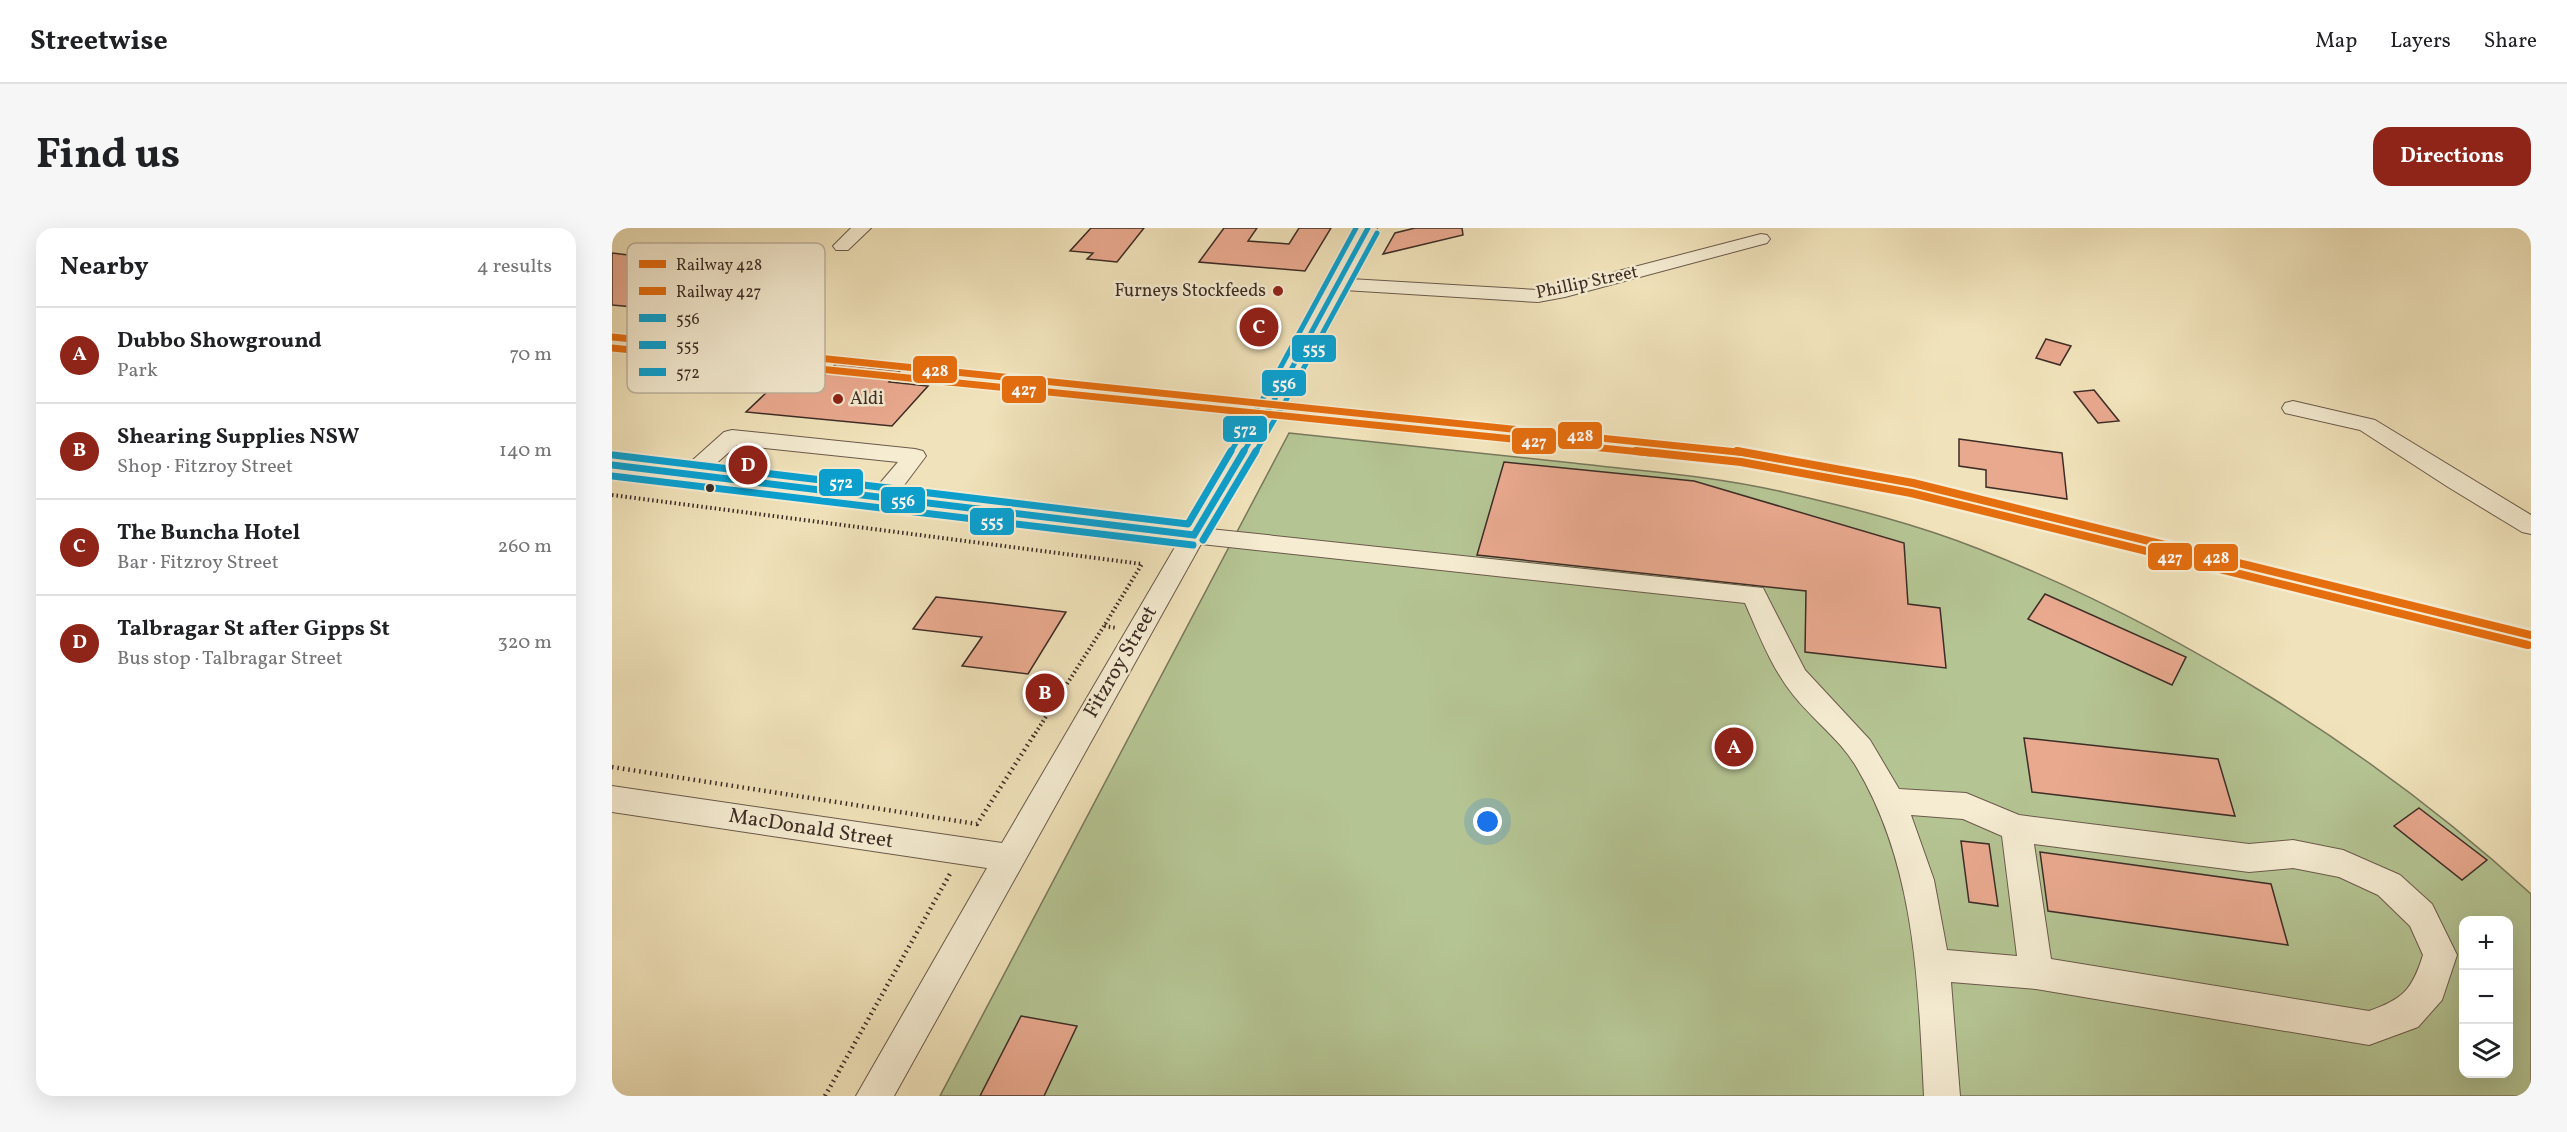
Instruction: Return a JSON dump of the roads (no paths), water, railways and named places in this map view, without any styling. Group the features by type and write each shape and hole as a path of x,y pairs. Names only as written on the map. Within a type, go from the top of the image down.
{"street":[{"path":"842,246 862,228"},
{"name":"Fitzroy Street","path":"874,1096 1194,535 1280,390 1368,228"},
{"name":"Phillip Street","path":"1336,284 1538,296 1558,293 1755,234"},
{"path":"2293,408 2367,425 2456,482 2531,525"},
{"path":"690,475 732,437 915,456 881,498"},
{"path":"612,465 1194,535 1754,595 1787,664 1801,685 1817,704 1844,728 1865,755 1891,801 1915,863 1926,912 1933,965 1942,1096"},
{"name":"MacDonald Street","path":"612,799 1010,858"},
{"path":"1891,801 1966,806 2016,828 2249,858 2293,854 2343,864 2389,885 2421,915 2440,955 2430,988 2406,1015 2368,1028 2036,974 1933,965"},
{"path":"2016,828 2036,974"}],"rail line":[{"name":"428","path":"612,337 627,339"},
{"name":"427","path":"612,348 627,350"},
{"name":"428","path":"825,359 1742,452 1913,483 2531,635"},
{"name":"427","path":"825,370 1741,462 1911,493 2528,645"}],"place":[{"name":"Furneys Stockfeeds","path":"1278,291"},
{"name":"The Buncha Hotel","path":"1259,327"},
{"name":"Aldi","path":"838,399"},
{"name":"Talbragar St after Gipps St","path":"748,465"},
{"name":"Shearing Supplies NSW","path":"1045,693"},
{"name":"Dubbo Showground","path":"1734,747"}]}
